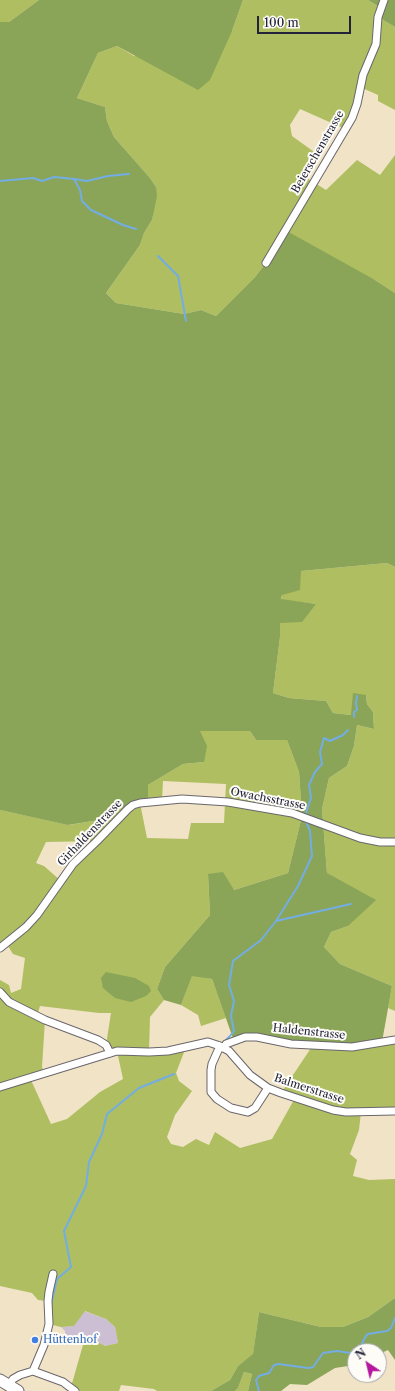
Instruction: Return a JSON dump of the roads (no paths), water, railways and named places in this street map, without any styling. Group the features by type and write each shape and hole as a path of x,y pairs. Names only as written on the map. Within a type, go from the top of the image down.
{"street":[{"name":"Beierschenstrasse","path":"266,263 352,118 357,104 363,75 376,44 378,17 384,0"},
{"name":"Owachsstrasse","path":"133,805 182,799 228,802 292,813 360,838 380,842 395,842"},
{"name":"Girhaldenstrasse","path":"0,948 26,927 37,915 73,864 133,805"},
{"path":"0,992 9,1002 43,1019 98,1040 106,1045 110,1053"},
{"name":"Haldenstrasse","path":"221,1047 245,1037 257,1037 291,1044 352,1047 395,1040"},
{"path":"0,1087 122,1050 149,1052 168,1051 208,1042 221,1047 212,1064 211,1070 211,1092 217,1099 231,1108 248,1112 255,1108 268,1088"},
{"name":"Balmerstrasse","path":"221,1047 234,1056 250,1075 268,1088 333,1110 346,1112 395,1111"},
{"path":"33,1371 44,1344 49,1324 48,1300 53,1274"},
{"path":"11,1387 13,1378 33,1371 63,1382 75,1391"}],"waterway":[{"path":"74,179 87,181 108,176 129,174"},
{"path":"0,181 33,178 42,181 54,177 74,179 80,190 82,201 91,210 123,225 136,229"},
{"path":"158,256 178,276 186,321"},
{"path":"354,717 354,712 357,710 357,696"},
{"path":"306,813 311,798 309,785 315,772 322,764 320,752 324,738 330,741 343,735 348,730"},
{"path":"226,1040 234,1031 231,1016 234,1001 229,985 233,961 261,940 276,921 298,886 312,856 310,831 306,822"},
{"path":"276,921 351,904"},
{"path":"51,1305 57,1279 71,1267 64,1231 86,1186 89,1162 102,1134 107,1114 139,1088 174,1074"},
{"path":"259,1391 256,1380 259,1376 269,1373 274,1365 279,1364 308,1368 313,1367 323,1353 337,1351 350,1353 361,1345 368,1334 387,1331 391,1328 395,1318"}],"place":[{"name":"Hüttenhof","path":"35,1340"}]}
